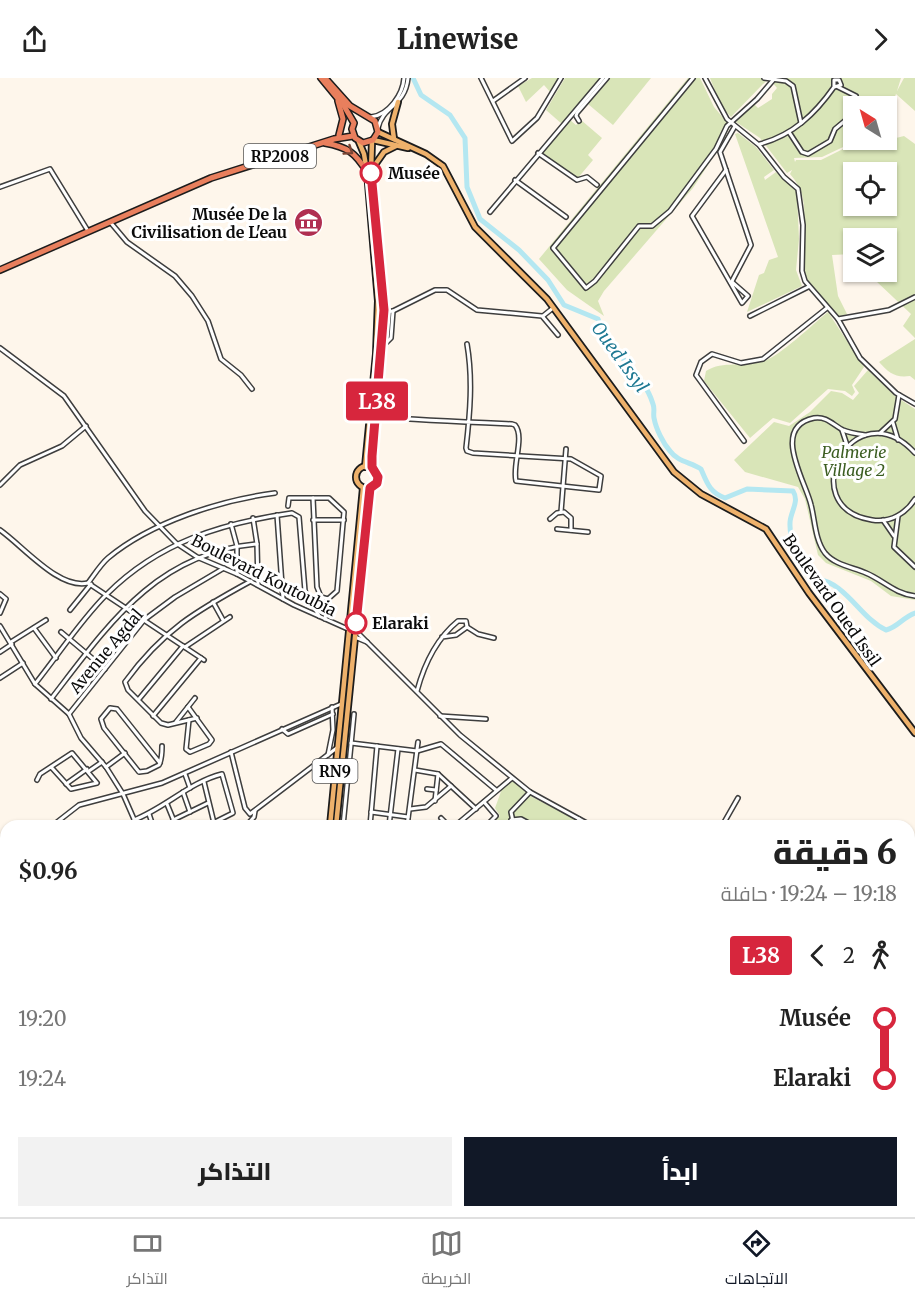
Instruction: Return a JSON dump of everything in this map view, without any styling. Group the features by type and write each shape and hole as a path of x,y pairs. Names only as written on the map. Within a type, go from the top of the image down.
{"highway":[{"path":"323,78 353,126 353,136"},
{"path":"323,78 346,103 367,117 378,130 372,140 358,141"},
{"path":"336,97 343,119 336,137"},
{"path":"353,126 367,117"},
{"name":"RP2008","path":"0,270 211,178 323,142 353,126"},
{"name":"RP2008","path":"336,137 353,136"},
{"name":"RN9","path":"353,136 358,141"},
{"path":"323,142 348,148 357,155 369,171"}],"main road":[{"path":"394,139 392,124 398,102"},
{"name":"Boulevard Oued Issil","path":"378,130 443,166 475,227 554,308 674,472 701,494 751,519 772,536 809,593 915,734"},
{"name":"Boulevard Oued Issil","path":"372,140 414,149"},
{"name":"RN9","path":"331,820 338,747 354,637 352,630 363,488 356,476 365,466 376,354 378,301 369,171 372,140"},
{"name":"RN9","path":"336,820 344,704 352,630 370,488 378,480 378,474 372,467 384,312 369,171 358,141"},
{"path":"369,171 384,152 398,145"},
{"path":"365,466 372,467"},
{"path":"363,488 370,488"}],"street":[{"path":"378,130 381,119 398,102 405,87 406,78"},
{"path":"481,78 512,141 537,118 561,78"},
{"path":"493,101 525,78"},
{"path":"579,121 577,114 605,78"},
{"path":"490,212 538,153 605,78"},
{"path":"693,78 553,248 585,287 590,287 639,226 652,225 670,211 716,149 730,123 757,99 774,79"},
{"path":"705,78 721,111 730,123 759,145 799,192 803,225 802,271 808,286 838,319 860,358 901,396 915,404"},
{"path":"764,78 786,81 793,86 801,123"},
{"path":"833,79 836,87 856,96"},
{"path":"759,145 789,132 818,111 841,81 833,79"},
{"path":"367,117 376,117 397,98 405,87"},
{"path":"789,132 802,152 808,154 830,141 835,129 843,122"},
{"path":"731,283 751,245 720,149 735,126"},
{"path":"538,153 578,181 586,177 597,185"},
{"path":"0,187 50,169 88,231"},
{"path":"726,170 692,216 741,303 748,299 748,295 731,283"},
{"path":"515,180 566,217"},
{"path":"110,222 127,242 175,276 197,301 208,321 221,359 241,375 252,389"},
{"path":"750,316 808,286"},
{"path":"384,312 393,311 441,289 449,291 474,309 543,316 554,308"},
{"path":"838,319 889,310 915,297"},
{"path":"744,441 696,375 701,362 712,354 741,363 763,359 827,308"},
{"path":"382,347 391,338 393,311"},
{"path":"543,316 558,335"},
{"path":"376,417 469,422 517,425 516,455 514,477 517,482 598,490 602,482 599,474 575,461 565,459 516,455 468,452 466,448 469,422 471,377 468,344"},
{"name":"Boulevard Koutoubia","path":"0,348 59,391 145,511 176,543 197,557 237,574 325,620 352,630"},
{"path":"898,440 892,423 901,396"},
{"path":"915,453 898,440 879,434 865,435 842,430 825,419 812,419 799,428 792,445 792,457 810,500 821,547 838,563 865,573 898,592 915,596"},
{"path":"879,434 892,423"},
{"path":"0,485 17,468 62,446 86,426"},
{"path":"842,430 847,445"},
{"path":"865,435 847,445 834,468 838,496 854,514 870,520 883,520 898,516 915,499"},
{"path":"561,512 566,450"},
{"path":"70,609 108,558 158,527 235,500 275,493"},
{"path":"288,506 289,498 331,498 343,510 337,591 328,599 325,620"},
{"path":"313,498 317,588 321,597 328,599"},
{"path":"908,508 915,505"},
{"path":"550,519 561,512"},
{"path":"561,512 571,518 571,530"},
{"path":"35,684 106,594 145,561 176,543 253,518 292,513 300,519 305,591 319,617"},
{"path":"277,515 283,598"},
{"path":"898,516 894,536 897,553 915,567"},
{"path":"253,518 257,544 258,585"},
{"path":"314,520 344,520"},
{"path":"883,520 894,536"},
{"path":"231,524 237,546 237,574"},
{"path":"558,529 588,532"},
{"path":"0,531 47,569 71,584 89,584 202,659 153,716"},
{"path":"51,699 125,607 165,575 197,557 237,546 257,544"},
{"name":"Avenue Agdal","path":"69,714 144,620 175,597 224,568"},
{"path":"197,718 164,725 126,687 125,682 165,634 213,602 251,581"},
{"path":"0,594 6,599 1,611"},
{"path":"213,602 223,620"},
{"path":"139,699 184,646 230,617"},
{"path":"0,652 46,620"},
{"path":"417,691 427,662 442,637 461,620 466,621 467,627 478,634 494,638"},
{"path":"0,626 35,684 69,714 81,738 106,767 123,794 134,820 167,804 190,788 222,774 232,813 219,820"},
{"path":"442,637 456,635 467,627"},
{"path":"34,628 56,658"},
{"path":"352,630 367,642 440,716 512,778 530,792 579,819"},
{"path":"61,632 105,669"},
{"path":"354,637 367,642"},
{"path":"0,678 23,663"},
{"path":"175,723 195,698"},
{"path":"61,820 79,805 162,783 332,707 344,704"},
{"path":"188,707 212,741 190,752 186,749 189,720"},
{"path":"328,755 332,707"},
{"path":"160,763 117,709 111,708 101,719 101,723 140,772 151,770 160,763 162,746"},
{"path":"282,729 288,734 333,714"},
{"path":"344,820 354,714"},
{"path":"440,716 486,719"},
{"path":"408,820 418,742"},
{"path":"351,743 417,750 436,744 444,746 496,790"},
{"path":"370,820 377,746"},
{"path":"231,752 246,812 250,814 302,772 338,747"},
{"path":"390,820 398,749"},
{"path":"38,780 40,774 72,753 97,784 73,790 52,768"},
{"path":"106,767 124,753"},
{"path":"66,784 102,762"},
{"path":"415,770 438,774 476,809"},
{"path":"185,774 190,788"},
{"path":"435,801 438,774"},
{"path":"466,820 496,790 512,778"},
{"path":"204,782 213,820"},
{"path":"410,808 424,808 452,786"},
{"path":"427,789 436,790"},
{"path":"183,792 190,812"},
{"path":"523,820 512,820 512,810 530,792"},
{"path":"725,820 738,798"},
{"path":"484,802 496,816 492,820"},
{"path":"167,804 173,820 208,803"},
{"path":"251,820 255,811"},
{"path":"371,812 408,817"},
{"path":"149,814 151,820"}],"green space":[{"path":"532,78 560,78 551,93 544,85 526,102 518,86"},
{"path":"565,78 602,78 562,124 546,110"},
{"path":"610,78 651,78 613,125 588,104"},
{"path":"688,78 700,78 714,107 730,126 723,142 693,188 604,291 598,301 604,316 567,290 539,259"},
{"path":"710,78 768,79 731,117 721,106"},
{"path":"776,78 901,78 897,91 904,78 915,78 915,111 896,94 895,96 843,96 843,147 822,157 794,158 795,162 796,160 821,160 843,149 897,150 897,138 904,136 915,144 915,338 903,326 911,314 877,282 897,282 897,228 843,228 843,254 832,255 838,296 847,314 839,317 818,295 805,276 802,257 804,209 798,185 790,174 792,170 787,173 760,138 736,122 754,104 758,108 772,99 772,94 777,88 772,82"},
{"path":"570,120 576,125 581,120 602,138 588,155 593,160 577,179 543,153"},
{"path":"738,133 756,147 774,170 764,177 765,180 776,172 794,187 797,194 799,239 796,270 802,286 747,312 759,275 764,273 769,260 778,257 735,134"},
{"path":"828,312 864,367 852,385 855,392 852,396 845,391 828,389 790,423 773,418 750,438 704,381 706,371 719,366 756,363 771,358"},
{"path":"915,339 915,380 910,376 893,374 879,362"},
{"name":"Palmerie Village 2","path":"868,370 895,396 915,409 915,600 891,596 871,581 826,563 818,555 805,499 798,487 745,472 734,460 774,422 789,426 810,412 831,391 842,393 853,400 859,393 854,386"},
{"path":"514,781 532,797 577,820 495,820 500,816 495,808 503,786"}],"waterway":[{"name":"Oued Issyl","path":"413,78 421,95 450,115 465,138 467,187 480,219 519,250 548,280 564,305 598,319 610,342 648,392 654,406 654,418 658,431 673,455 701,469 712,490 725,498 747,489 793,491 795,503 790,519 792,539 798,553 816,579 836,587 868,617 886,630 915,613"}],"bus line":[{"name":"L38","path":"356,623 370,488 377,483 378,477 372,467 372,456 384,312 371,173"}],"place":[{"name":"Musée","path":"371,173"},
{"name":"Musée De la Civilisation de L'eau","path":"308,223"},
{"name":"Elaraki","path":"356,623"}]}
